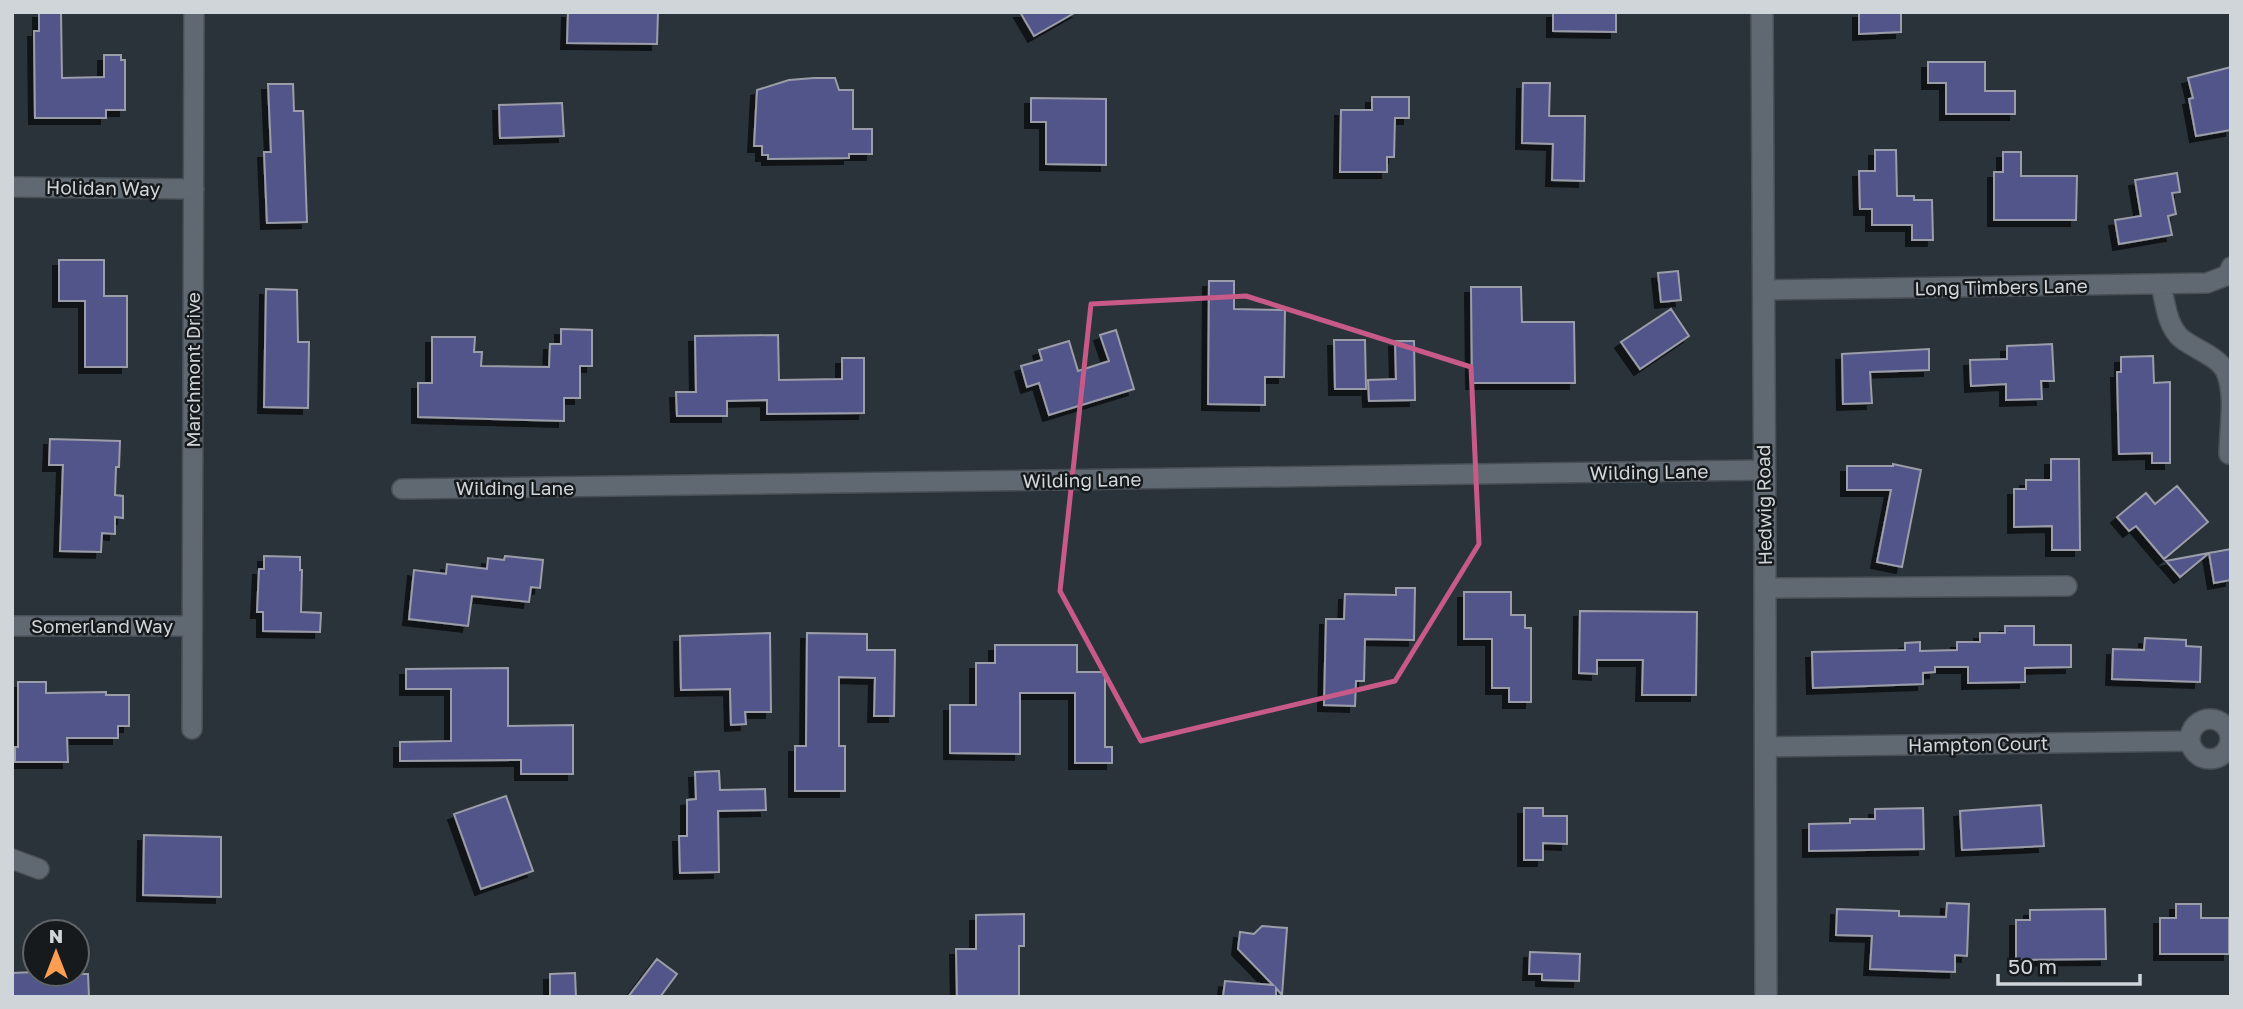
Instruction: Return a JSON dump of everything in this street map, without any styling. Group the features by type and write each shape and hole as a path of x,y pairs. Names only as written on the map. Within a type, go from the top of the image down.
{"street":[{"name":"Marchmont Drive","path":"192,729 194,12"},
{"name":"Hedwig Road","path":"1762,12 1766,997"},
{"name":"Holidan Way","path":"12,187 194,189"},
{"name":"Long Timbers Lane","path":"1763,290 2207,283 2228,275 2231,267"},
{"path":"2161,284 2168,315 2180,338 2204,352 2225,370 2230,393 2229,454"},
{"name":"Wilding Lane","path":"401,489 1763,470"},
{"path":"1765,589 2067,586"},
{"name":"Somerland Way","path":"12,626 192,626"},
{"name":"Hampton Court","path":"1767,747 2190,741"},
{"path":"12,859 39,869"}],"highlighted area":[{"path":"1246,296 1471,367 1479,544 1395,681 1141,741 1060,591 1091,304"}],"building":[{"path":"39,12 61,12 62,78 104,77 104,55 121,55 121,60 125,60 125,110 106,110 106,118 35,118 34,31 39,31"},
{"path":"568,12 658,12 657,44 567,43"},
{"path":"1020,12 1076,12 1034,36"},
{"path":"1553,12 1616,12 1616,32 1553,31"},
{"path":"1859,12 1901,12 1901,32 1859,34"},
{"path":"1928,62 1985,62 1985,91 2015,91 2015,114 1946,114 1946,83 1928,83"},
{"path":"2231,67 2231,130 2196,136 2189,99 2193,98 2188,78"},
{"path":"835,78 839,90 853,90 853,129 872,129 872,154 849,154 849,158 768,159 768,155 762,155 762,146 754,146 757,90 789,80"},
{"path":"1523,83 1550,83 1549,116 1585,116 1584,181 1552,180 1553,144 1522,143"},
{"path":"268,84 293,84 294,111 303,111 307,222 267,223 264,152 271,152"},
{"path":"1372,97 1409,97 1409,118 1395,118 1394,157 1387,157 1387,172 1340,172 1341,110 1372,110"},
{"path":"1031,98 1106,99 1106,165 1046,164 1046,122 1031,122"},
{"path":"562,103 564,136 500,138 499,105"},
{"path":"1875,150 1896,150 1897,196 1932,200 1933,240 1912,240 1912,225 1872,225 1872,209 1860,209 1859,171 1875,171"},
{"path":"2003,152 2021,152 2021,176 2077,176 2076,220 1994,220 1994,172 2003,172"},
{"path":"2177,173 2180,192 2172,193 2176,214 2168,216 2172,235 2119,244 2115,220 2141,216 2135,180"},
{"path":"59,260 104,260 104,296 127,296 127,367 85,367 85,301 59,301"},
{"path":"1678,271 1681,300 1661,302 1658,273"},
{"path":"1209,281 1234,281 1234,309 1285,310 1284,377 1265,377 1265,405 1208,404"},
{"path":"1471,287 1521,287 1522,322 1574,322 1575,383 1472,383"},
{"path":"266,289 297,290 298,342 309,342 308,408 264,407"},
{"path":"1671,309 1689,336 1640,369 1621,342"},
{"path":"561,329 592,330 592,366 580,366 580,398 564,398 564,421 418,417 418,383 432,383 432,337 475,337 474,352 482,352 481,366 549,367 550,344 561,344"},
{"path":"1116,330 1134,389 1049,415 1039,383 1027,387 1021,366 1042,360 1039,350 1069,341 1078,371 1109,361 1100,335"},
{"path":"778,335 779,380 842,379 842,358 864,358 864,413 767,414 767,400 727,401 727,416 677,416 676,392 696,392 695,336"},
{"path":"1334,340 1365,340 1366,389 1335,389"},
{"path":"1395,341 1414,341 1415,400 1369,401 1368,380 1396,379"},
{"path":"2052,344 2054,381 2041,381 2042,399 2006,400 2006,384 1971,386 1970,360 2007,359 2007,346"},
{"path":"1929,349 1929,370 1870,372 1872,403 1843,404 1842,354"},
{"path":"2153,356 2154,383 2170,382 2170,463 2152,463 2152,453 2119,454 2117,372 2121,372 2121,357"},
{"path":"50,439 120,441 115,495 123,496 123,518 115,517 115,534 102,533 101,552 60,551 63,465 49,465"},
{"path":"2051,459 2079,459 2080,550 2052,550 2052,526 2014,527 2014,489 2026,489 2026,480 2051,480"},
{"path":"1893,464 1921,470 1902,567 1877,562 1891,490 1847,490 1847,466"},
{"path":"2177,486 2208,522 2164,559 2136,526 2129,531 2117,517 2146,493 2155,504"},
{"path":"2231,549 2231,580 2214,583 2209,553"},
{"path":"2209,553 2180,577 2166,561"},
{"path":"264,556 300,557 301,612 321,613 320,632 263,631 263,612 257,612 259,569 264,569"},
{"path":"505,556 543,560 540,588 531,587 529,602 472,596 468,626 409,619 414,570 446,574 447,564 487,569 488,558 504,560"},
{"path":"1396,588 1415,588 1414,640 1365,639 1364,681 1356,681 1355,706 1324,705 1326,619 1344,619 1345,594 1396,595"},
{"path":"1464,592 1511,592 1511,615 1525,615 1525,628 1531,628 1531,702 1509,702 1509,688 1492,688 1492,639 1464,639"},
{"path":"1580,611 1697,612 1696,695 1642,695 1643,660 1597,660 1597,674 1579,673"},
{"path":"2005,626 2034,626 2034,645 2071,645 2071,667 2025,668 2025,682 1968,683 1968,667 1935,667 1935,672 1923,673 1923,684 1813,688 1812,652 1905,650 1905,643 1920,642 1920,651 1957,650 1957,642 1980,642 1980,633 2005,633"},
{"path":"770,633 771,712 745,712 746,724 731,725 730,689 681,690 680,636"},
{"path":"807,633 867,634 867,650 895,650 894,716 874,716 875,678 839,677 839,746 845,746 845,791 795,791 795,746 806,746"},
{"path":"2145,638 2186,640 2186,646 2201,647 2200,682 2112,679 2113,649 2144,650"},
{"path":"995,645 1077,645 1077,672 1105,672 1105,747 1112,747 1112,763 1075,763 1075,693 1020,693 1020,754 950,753 950,705 976,705 976,663 995,663"},
{"path":"508,668 508,726 573,725 573,774 521,774 521,760 400,761 400,742 451,741 451,689 406,689 406,669"},
{"path":"18,682 46,682 46,693 106,692 106,695 129,695 129,726 118,726 118,738 67,738 68,762 15,762 15,747 18,747"},
{"path":"719,771 720,790 765,789 766,810 718,811 719,872 680,873 679,836 687,836 687,800 696,799 695,772"},
{"path":"506,796 533,871 481,889 454,814"},
{"path":"2041,805 2044,846 1962,850 1960,811"},
{"path":"1524,808 1543,808 1543,816 1567,816 1567,844 1543,843 1543,860 1524,860"},
{"path":"1923,808 1924,849 1809,851 1809,824 1850,823 1850,819 1875,819 1875,809"},
{"path":"144,835 221,837 221,897 143,895"},
{"path":"1947,903 1969,904 1967,956 1955,955 1955,972 1870,969 1872,936 1836,935 1837,909 1899,911 1899,916 1946,917"},
{"path":"2176,904 2201,904 2201,918 2229,918 2229,954 2160,954 2160,918 2176,918"},
{"path":"2105,909 2106,959 2016,960 2016,920 2030,920 2030,910"},
{"path":"1024,914 1024,946 1019,946 1019,997 957,997 956,949 976,949 976,915"},
{"path":"1262,926 1287,928 1282,995 1276,988 1276,997 1223,997 1225,981 1273,985 1238,949 1240,932 1254,934"},
{"path":"1530,952 1580,954 1579,981 1542,980 1542,974 1529,974"},
{"path":"657,959 677,974 660,997 628,997"},
{"path":"12,973 21,973 21,988 89,988 89,997 12,997"},
{"path":"575,973 576,997 550,997 550,974"}]}
